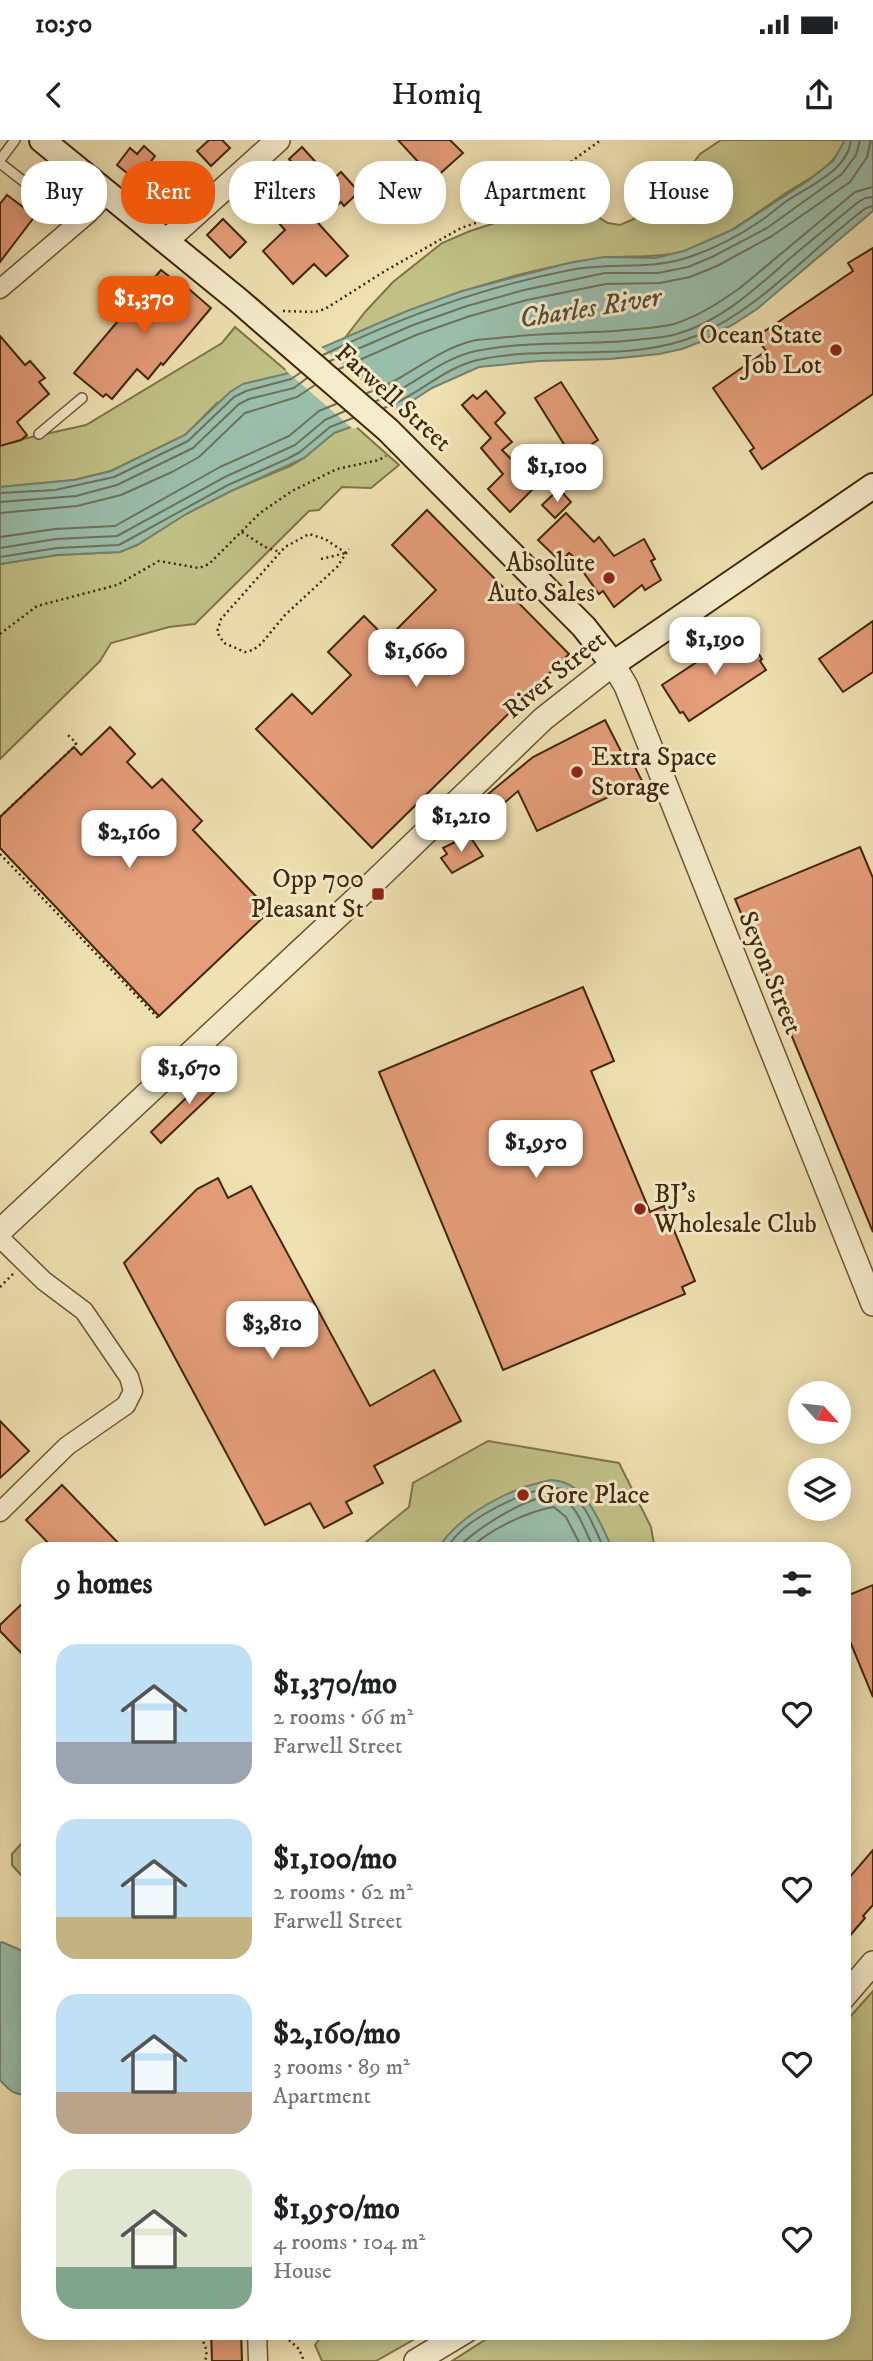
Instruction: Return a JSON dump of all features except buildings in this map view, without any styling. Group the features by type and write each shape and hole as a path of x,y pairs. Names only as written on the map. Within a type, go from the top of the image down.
{"main road":[{"name":"Farwell Street","path":"49,142 282,339 584,626 613,664"},
{"name":"River Street","path":"613,664 873,486"}],"street":[{"path":"166,241 278,140"},
{"path":"0,289 76,224"},
{"name":"River Street","path":"0,1231 543,719 613,664"},
{"name":"Seyon Street","path":"613,664 626,686 873,1304"},
{"path":"0,1238 44,1281 74,1303 91,1320 132,1384 127,1405 67,1446 0,1512"},
{"path":"851,1988 873,1963"},
{"path":"257,2340 258,2361"},
{"path":"416,2361 451,2340"}],"lane":[{"path":"15,140 0,161 21,178"},
{"path":"68,224 71,228"},
{"path":"39,433 82,398"}],"path":[{"path":"277,314 284,311 315,312 325,309 461,228 496,216 601,140"},
{"path":"0,634 48,602 117,584 159,561 199,568 218,556 260,513 306,484 346,466 379,460 388,442"},
{"path":"242,532 265,547 280,552"},
{"path":"346,553 325,539 309,534 285,547 221,619 217,632 224,643 246,652 261,644 285,615 337,567 349,549"},
{"path":"321,559 346,553"},
{"path":"0,817 75,746 76,743 68,735"},
{"path":"0,854 158,1018"},
{"path":"0,1287 12,1274"},
{"path":"203,2340 208,2351 205,2361"},
{"path":"289,2340 299,2348 304,2361"}],"green space":[{"path":"721,140 845,140 834,158 819,172 735,228 695,248 661,255 592,259 518,275 430,303 344,339 393,282 442,243 492,224 733,224 733,161 695,161 700,154"},
{"path":"235,327 289,373 217,403 185,435 111,471 74,480 0,487 0,444 86,425 222,343"},
{"path":"354,425 399,465 371,488 342,487 319,510 309,511 195,624 169,627 111,643 100,661 0,759 0,564 57,555 120,552 231,491 290,466 334,433"},
{"name":"Gore Place","path":"488,1441 619,1463 651,1527 654,1542 366,1542 409,1507 413,1483"},
{"path":"21,1844 21,1875 12,1865 12,1854"},
{"path":"873,1991 873,2361 452,2361 485,2340 851,2340 851,2016"},
{"path":"319,2340 413,2340 376,2361 322,2361 315,2345"}],"water":[{"name":"Charles River","path":"845,140 873,140 873,211 757,309 700,342 659,354 479,367 432,388 398,410 334,433 304,458 231,491 120,552 57,555 0,564 0,487 74,480 111,471 185,435 230,392 243,384 289,373 321,348 462,291 569,263 604,257 655,258 684,251 734,229 809,180 833,161"},
{"path":"551,1480 574,1488 591,1506 609,1542 443,1542 458,1525 487,1504"},
{"path":"0,1943 21,1950 21,2094 13,2092 0,2080"}],"pier":[{"path":"319,345 400,413 353,429 285,370"}],"place":[{"name":"Ocean State Job Lot","path":"836,350"},
{"name":"Absolute Auto Sales","path":"609,578"},
{"name":"Extra Space Storage","path":"577,772"},
{"name":"Opp 700 Pleasant St","path":"378,894"},
{"name":"BJ's Wholesale Club","path":"640,1209"},
{"name":"Gore Place","path":"523,1495"}]}
